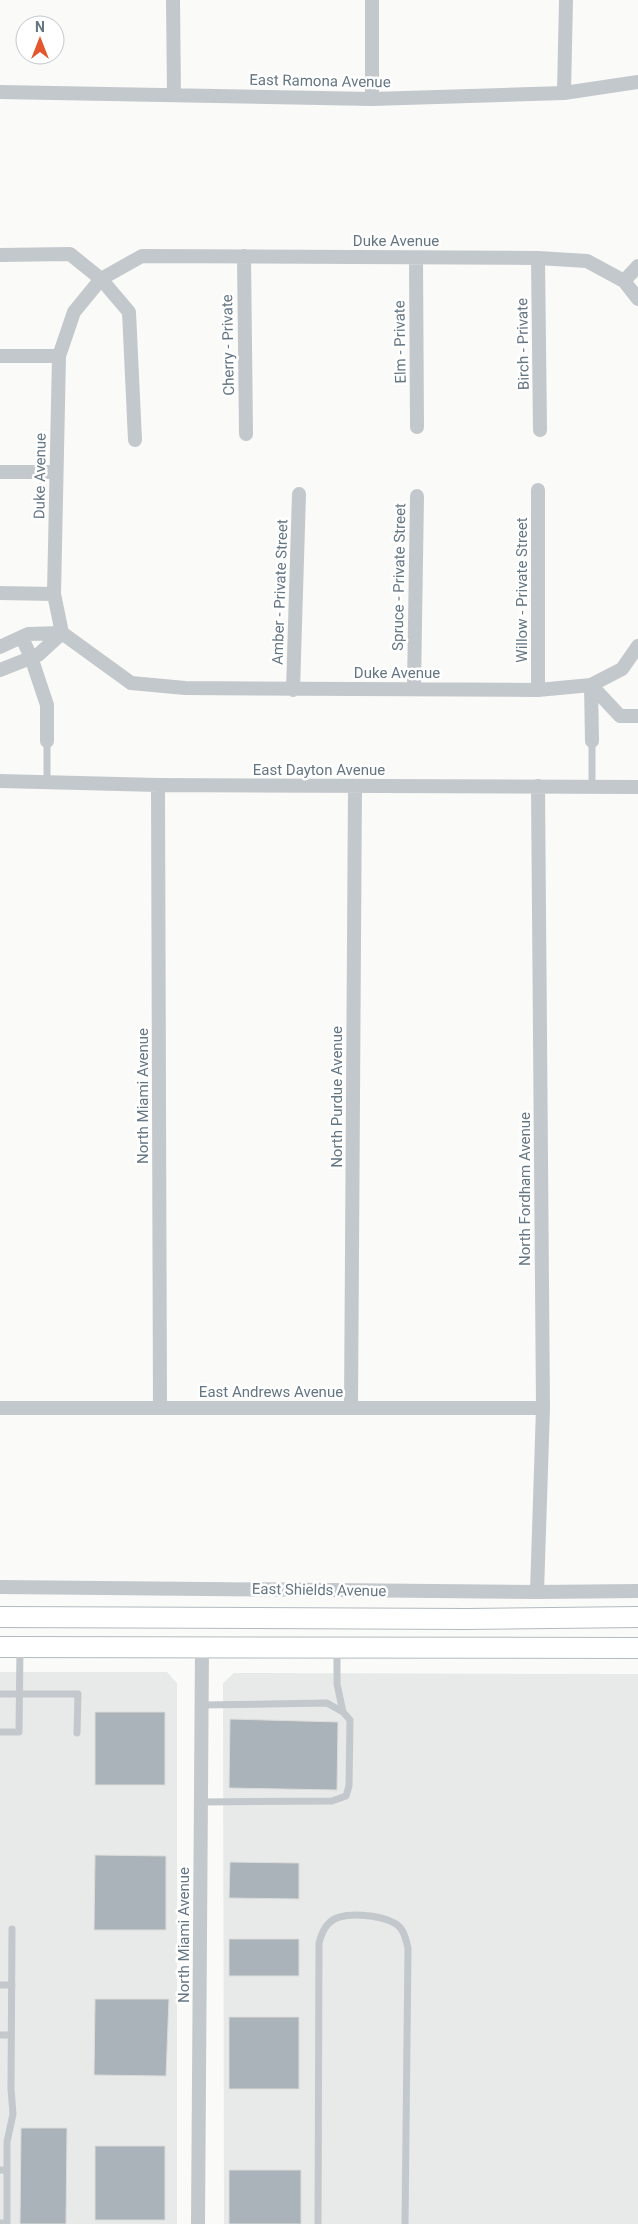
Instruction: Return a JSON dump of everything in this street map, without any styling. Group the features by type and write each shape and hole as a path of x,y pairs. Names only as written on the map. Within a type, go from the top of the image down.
{"main road":[{"name":"East Shields Avenue","path":"0,1617 457,1619 638,1617"},
{"path":"10,1647 638,1648"}],"street":[{"path":"173,0 174,95"},
{"path":"372,0 372,99"},
{"path":"564,93 566,0"},
{"name":"East Ramona Avenue","path":"0,92 372,99 564,93 638,82"},
{"path":"0,255 70,254 101,279 129,312 134,440"},
{"name":"Duke Avenue","path":"638,299 624,281 587,261 538,258 142,256 101,279 74,312 59,356 54,594 62,633 131,683 185,688 538,690 591,685 622,668 638,646"},
{"name":"Cherry - Private","path":"244,256 246,434"},
{"name":"Elm - Private","path":"416,258 417,426"},
{"name":"Birch - Private","path":"538,258 540,430"},
{"path":"624,281 638,266"},
{"path":"0,356 59,356"},
{"path":"0,472 56,472"},
{"name":"Willow - Private Street","path":"538,490 538,690"},
{"name":"Amber - Private Street","path":"293,690 298,494"},
{"name":"Spruce - Private Street","path":"414,688 417,496"},
{"path":"0,593 54,594"},
{"path":"0,647 28,634 62,633"},
{"path":"0,670 38,655 62,633"},
{"path":"22,638 31,657 47,705 47,741"},
{"path":"591,685 620,716 638,716"},
{"path":"591,685 592,741"},
{"name":"East Dayton Avenue","path":"0,781 158,785 638,788"},
{"name":"North Miami Avenue","path":"158,785 160,1408"},
{"name":"North Purdue Avenue","path":"351,1408 355,786"},
{"name":"North Fordham Avenue","path":"537,1592 543,1408 538,786"},
{"name":"East Andrews Avenue","path":"0,1408 543,1408"},
{"name":"East Shields Avenue","path":"0,1587 537,1592 638,1591"},
{"name":"North Miami Avenue","path":"198,2224 202,1647"}],"lane":[{"path":"47,741 47,781"},
{"path":"592,741 592,787"},
{"path":"0,1732 19,1732 19,1694 10,1647"},
{"path":"201,1802 332,1801 346,1796 349,1786 350,1720 344,1712 337,1684 337,1648"},
{"path":"0,1694 78,1694 77,1733"},
{"path":"201,1705 328,1703 344,1712"},
{"path":"318,2224 319,1943 321,1934 330,1922 340,1917 361,1915 380,1918 398,1925 405,1936 408,1948 405,2224"},
{"path":"0,2223 7,2223 3,2170 13,2114 11,2035 12,1929"},
{"path":"0,1986 12,1985"},
{"path":"0,2035 11,2035"}],"shaded area":[{"path":"0,1672 167,1672 177,1683 177,2224 0,2224"},
{"path":"234,1673 638,1674 638,2224 224,2224 223,1683"}],"building":[{"path":"95,1712 165,1712 165,1785 95,1785"},
{"path":"230,1719 338,1722 337,1790 229,1788"},
{"path":"95,1855 166,1856 166,1930 94,1930"},
{"path":"230,1862 299,1863 299,1899 229,1898"},
{"path":"229,1939 299,1939 299,1976 229,1976"},
{"path":"95,1999 169,1999 166,2076 94,2075"},
{"path":"229,2017 299,2017 299,2089 229,2089"},
{"path":"21,2128 67,2128 66,2224 20,2224"},
{"path":"95,2146 165,2146 165,2220 95,2220"},
{"path":"229,2170 301,2170 301,2224 229,2224"}]}
